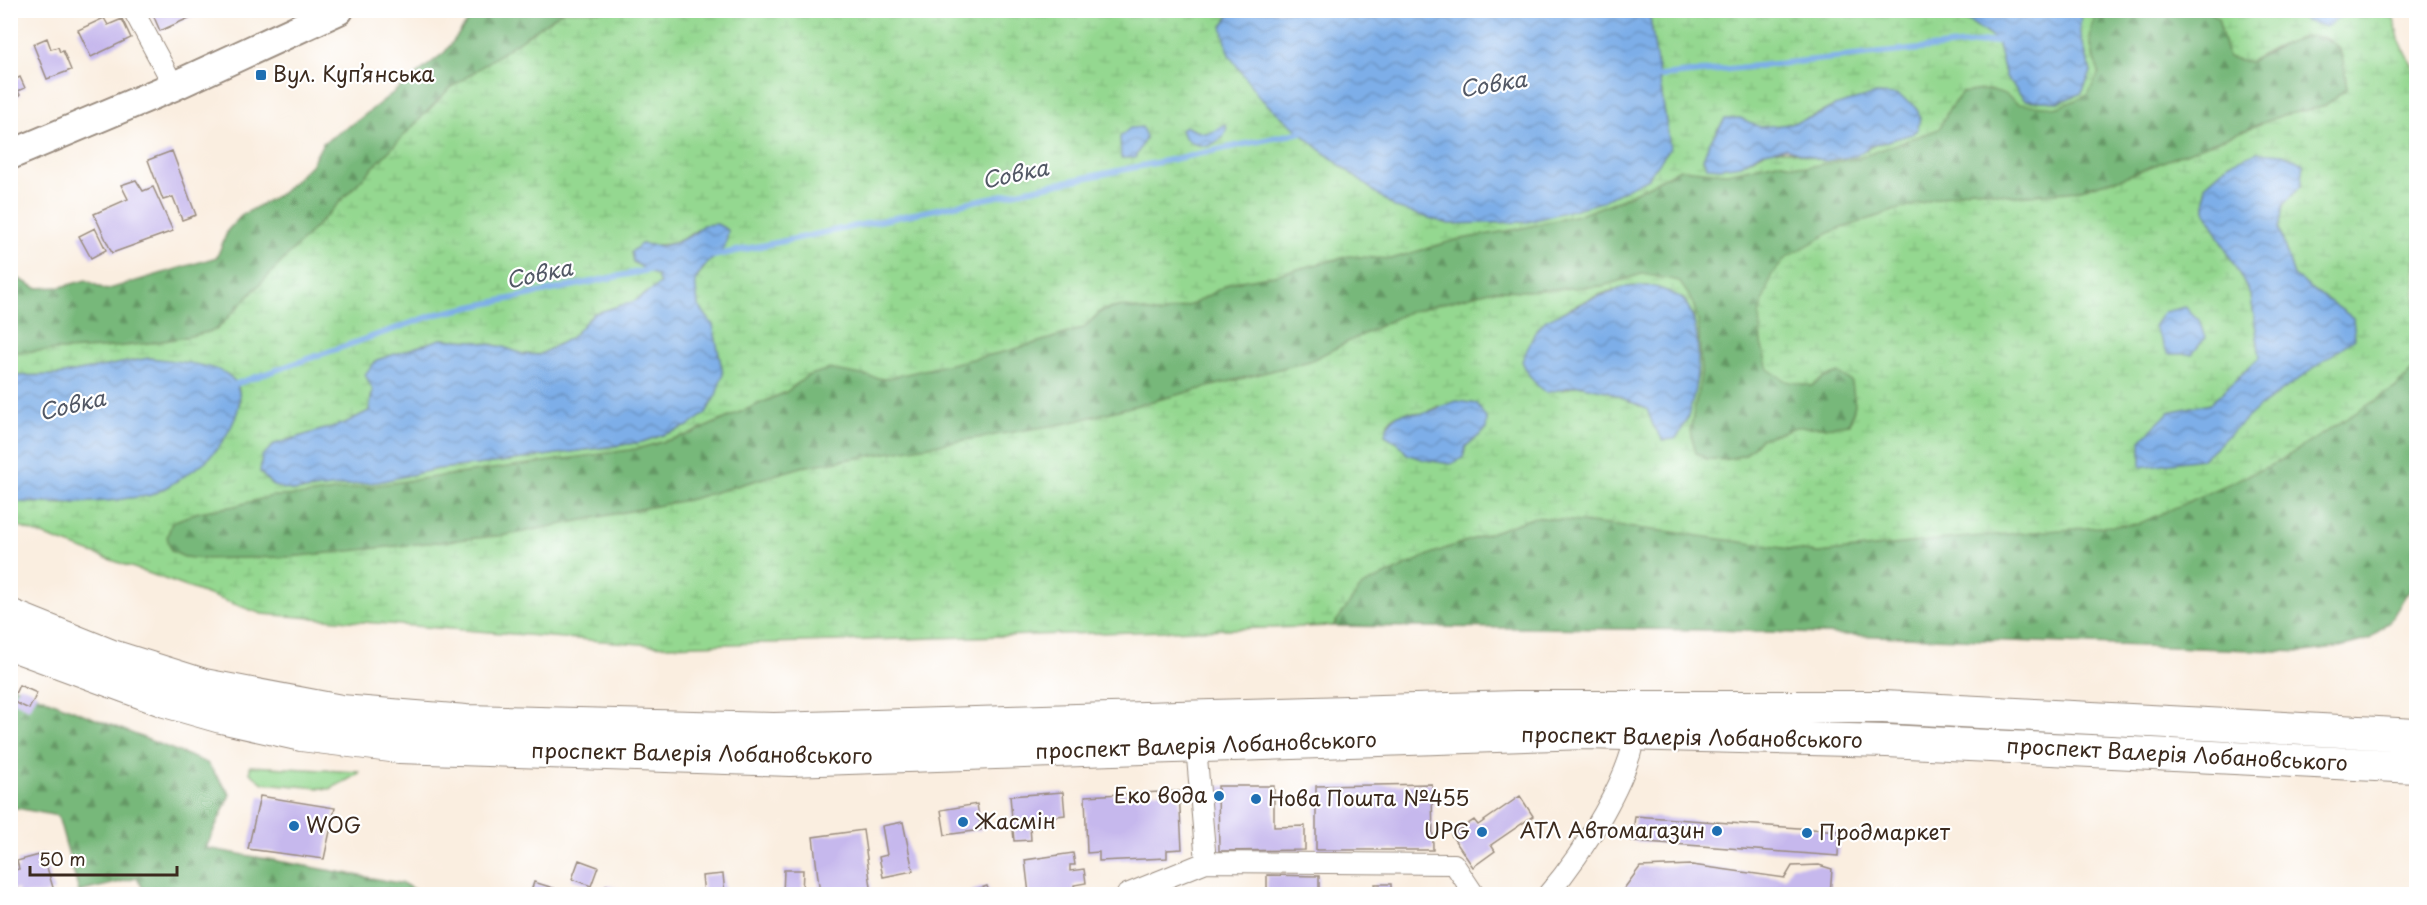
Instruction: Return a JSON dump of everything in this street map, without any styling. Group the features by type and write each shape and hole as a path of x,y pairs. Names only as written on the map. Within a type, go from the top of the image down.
{"main road":[{"path":"10,155 81,127 339,10"},
{"path":"10,173 81,127"},
{"name":"проспект Валерія Лобановського","path":"10,615 112,656 204,686 341,711 466,721 774,729 1516,707 1636,721 1899,741 2416,767"},
{"name":"проспект Валерія Лобановського","path":"10,644 165,701 220,717 301,735 399,747 790,760 1575,734 1636,721 1883,707 2416,735"}],"street":[{"path":"133,10 174,86"},
{"path":"1548,894 1569,870 1612,796 1629,762 1636,721"},
{"path":"1196,746 1206,862"},
{"path":"1127,894 1206,862 1454,864 1474,894"}],"green space":[{"path":"2083,10 2120,11 2095,18 2092,25 2091,46 2099,73 2088,95 2059,107 2018,104 2005,94 1992,90 1962,93 1949,109 1939,129 1858,158 1806,167 1777,162 1727,173 1680,169 1620,200 1582,214 1518,229 1455,240 1391,259 1349,256 1274,275 1230,283 1193,304 1160,314 1122,306 1102,310 1083,328 1012,350 884,379 829,369 807,376 786,392 690,434 636,449 305,495 272,496 198,512 172,522 167,537 171,551 184,557 202,559 290,557 507,535 692,499 802,467 1068,423 1310,361 1406,313 1494,290 1528,291 1603,286 1642,274 1679,281 1692,300 1698,321 1701,375 1690,431 1696,453 1707,459 1724,460 1745,455 1761,439 1796,427 1850,424 1855,405 1852,382 1839,373 1823,378 1812,386 1786,381 1768,369 1761,343 1759,315 1771,276 1787,257 1831,232 1896,210 1972,189 2015,196 2070,192 2122,178 2283,115 2323,107 2347,89 2341,53 2335,44 2326,38 2304,37 2279,45 2249,62 2228,57 2218,18 2209,11 2298,11 2305,21 2345,15 2347,11 2392,11 2399,39 2416,73 2416,367 2395,388 2278,462 2138,524 1957,538 1818,553 1672,532 1535,517 1433,553 1362,586 1333,626 666,646 262,614 11,524 11,502 68,504 151,495 208,459 240,402 238,384 227,374 204,367 149,358 58,375 11,376 10,352 140,344 216,330 448,90 563,11 1232,11 1222,26 1260,98 1322,151 1396,208 1670,148 1649,11 1948,11 1948,14 1956,19 1969,21 1997,41 2006,77 2025,100 2059,102 2082,93 2091,72 2079,30","holes":["1834,106 1888,139 1837,159 1822,160 1795,152 1778,150 1765,152 1741,165 1703,159 1718,128 1740,118 1761,127 1780,126 1808,118","2258,152 2301,186 2283,205 2279,229 2294,276 2353,318 2202,459 2169,412 2211,403 2260,357 2251,296 2205,210 2205,185 2230,163","703,225 720,254 708,262 695,281 698,305 713,325 688,426 642,442 437,469 378,482 294,491 275,444 345,423 369,411 377,360 441,339 473,341 503,347 522,354 539,355 572,337 593,314 635,301 660,284 657,276 647,270 641,244 667,244 688,236","1653,286 1684,299 1694,317 1698,375 1687,419 1653,425 1647,409 1607,391 1578,385 1563,390 1536,330 1578,304 1624,287","1438,406 1486,430 1466,446 1407,454 1398,443 1385,435 1388,423 1394,416 1408,412 1424,414"]},
{"path":"476,11 563,11 448,90 216,330 140,344 11,352 10,274 36,288 61,287 86,280 106,290 217,257 228,230 242,215 282,193 311,165 323,143 357,121 445,52"},
{"path":"2120,11 2209,11 2218,18 2228,57 2249,62 2291,41 2316,35 2335,44 2344,62 2347,88 2323,107 2283,115 2122,178 2070,192 2015,196 1972,189 1896,210 1831,232 1811,386 1823,378 1839,373 1852,382 1855,405 1849,424 1761,439 1745,455 1724,460 1707,459 1696,453 1690,431 1701,375 1698,321 1692,300 1642,274 1603,286 1528,291 1494,290 1406,313 1310,361 1068,423 802,467 692,499 507,535 290,557 202,559 184,557 171,551 167,537 172,522 198,512 272,496 305,495 636,449 690,434 786,392 807,376 829,369 884,379 1012,350 1083,328 1102,311 1122,306 1160,314 1193,304 1230,283 1274,275 1350,256 1391,259 1455,240 1518,229 1582,214 1620,200 1680,169 1727,173 1777,162 1806,167 1858,158 1939,129 1949,109 1962,93 1992,90 2005,94 2018,104 2099,73 2091,46 2092,25 2095,18"},
{"path":"2416,367 2416,585 2405,596 2392,618 2370,639 2336,648 2304,652 1716,630 1333,626 1361,586 1433,553 1535,517 1672,532 1818,553 1957,538 2395,388"},
{"path":"10,685 207,763 230,794 206,848 404,884 421,894 146,894 137,878 79,892 58,816 11,807"},
{"path":"250,766 359,772 359,774 330,789 263,783 250,773"}],"water":[{"path":"1948,10 2083,11 2079,30 2091,72 2082,93 2059,102 2025,100 2006,77 1997,41 1969,21 1956,19 1948,14"},
{"path":"1232,11 1649,11 1670,148 1648,178 1601,202 1528,222 1449,224 1396,208 1322,151 1260,98 1229,55 1222,26"},
{"path":"2298,11 2347,11 2326,27 2305,21"},
{"path":"1876,94 1898,95 1917,107 1920,117 1918,129 1912,134 1870,146 1856,156 1825,161 1785,148 1760,153 1741,165 1720,168 1707,167 1703,159 1709,143 1725,119 1740,118 1760,127 1790,124 1815,116 1834,106"},
{"path":"1226,124 1224,135 1209,146 1200,145 1185,138 1181,130 1185,126 1207,133"},
{"path":"1142,127 1146,137 1135,158 1121,158 1120,137 1130,128"},
{"path":"2258,152 2283,154 2304,164 2301,186 2283,205 2279,229 2294,276 2353,318 2355,338 2257,409 2202,459 2141,467 2141,440 2169,412 2211,403 2260,357 2251,296 2205,210 2205,185 2230,163"},
{"path":"717,224 728,230 725,246 705,266 695,281 698,305 713,325 723,374 716,395 706,413 688,426 642,442 437,469 378,482 294,491 273,486 260,472 262,456 275,444 345,423 369,411 373,390 365,374 377,360 441,339 473,341 523,354 539,355 572,337 593,314 635,301 660,284 657,276 633,262 631,252 641,244 662,246 675,243 692,235 703,225"},
{"path":"1653,286 1683,299 1692,315 1696,332 1698,351 1695,391 1683,427 1675,439 1663,440 1653,425 1647,409 1607,391 1578,385 1546,393 1532,379 1522,361 1536,330 1546,320 1624,287"},
{"path":"2185,307 2199,320 2205,338 2192,354 2168,354 2154,326 2164,312"},
{"path":"149,358 212,368 228,375 236,384 239,405 235,417 230,429 209,458 172,484 149,496 84,503 11,502 11,376 58,375"},
{"path":"1457,401 1477,404 1487,420 1486,430 1466,446 1463,458 1451,464 1425,460 1407,454 1398,443 1385,435 1393,418 1401,414 1423,414"}],"building":[{"path":"151,10 199,10 200,13 160,31"},
{"path":"104,18 108,25 122,19 131,38 91,57 78,30"},
{"path":"47,38 51,49 58,47 60,52 63,51 71,70 47,79 33,44"},
{"path":"10,77 12,81 20,77 25,88 18,91 20,95 10,99"},
{"path":"172,151 196,215 182,220 173,197 163,200 148,160"},
{"path":"136,180 143,191 153,187 173,231 112,253 94,214 128,199 121,185"},
{"path":"95,228 106,250 91,258 79,236"},
{"path":"19,685 37,693 29,709 12,701"},
{"path":"1432,784 1433,850 1316,850 1316,786"},
{"path":"1218,786 1274,786 1274,827 1305,826 1305,850 1219,851"},
{"path":"1179,791 1182,849 1167,850 1167,858 1099,861 1099,852 1087,853 1085,796"},
{"path":"1063,792 1065,815 1048,817 1048,824 1030,826 1031,840 1014,841 1010,796"},
{"path":"260,796 335,808 324,859 248,849"},
{"name":"UPG","path":"1520,796 1533,816 1491,845 1495,851 1473,867 1451,835 1474,820 1478,825"},
{"path":"977,804 981,830 945,835 941,810"},
{"path":"1635,816 1839,831 1838,856 1632,841"},
{"path":"903,822 913,871 883,877 879,857 887,855 882,826"},
{"path":"863,830 872,894 820,894 813,837"},
{"path":"1073,853 1075,865 1070,865 1070,871 1084,869 1086,883 1074,885 1075,893 1029,894 1025,860"},
{"path":"43,854 54,891 43,894 19,894 18,889 10,890 10,878 13,877 11,871 19,869 17,861"},
{"path":"579,860 598,867 591,886 572,879"},
{"path":"1692,865 1785,878 1792,866 1819,865 1832,869 1830,894 1620,894 1640,867"},
{"path":"784,870 803,870 802,894 783,894"},
{"path":"723,874 725,894 704,894 702,876"},
{"path":"1267,875 1319,876 1319,894 1267,894"},
{"path":"534,882 563,891 562,894 530,894"},
{"path":"1375,884 1391,884 1391,892 1375,893"},
{"path":"606,885 633,892 632,894 604,894"},
{"path":"987,886 990,894 971,894 971,891"}],"waterway":[{"name":"Совка","path":"1652,77 1997,41 2002,37"},
{"name":"Совка","path":"713,256 1307,131"},
{"name":"Совка","path":"230,386 437,314 653,269"}],"place":[{"name":"Вул. Куп’янська","path":"261,75"},
{"name":"Еко вода","path":"1219,796"},
{"name":"Нова Пошта №455","path":"1256,799"},
{"name":"Жасмін","path":"963,822"},
{"name":"WOG","path":"294,826"},
{"name":"АТЛ Автомагазин","path":"1717,831"},
{"name":"UPG","path":"1482,832"},
{"name":"Продмаркет","path":"1807,833"}]}
